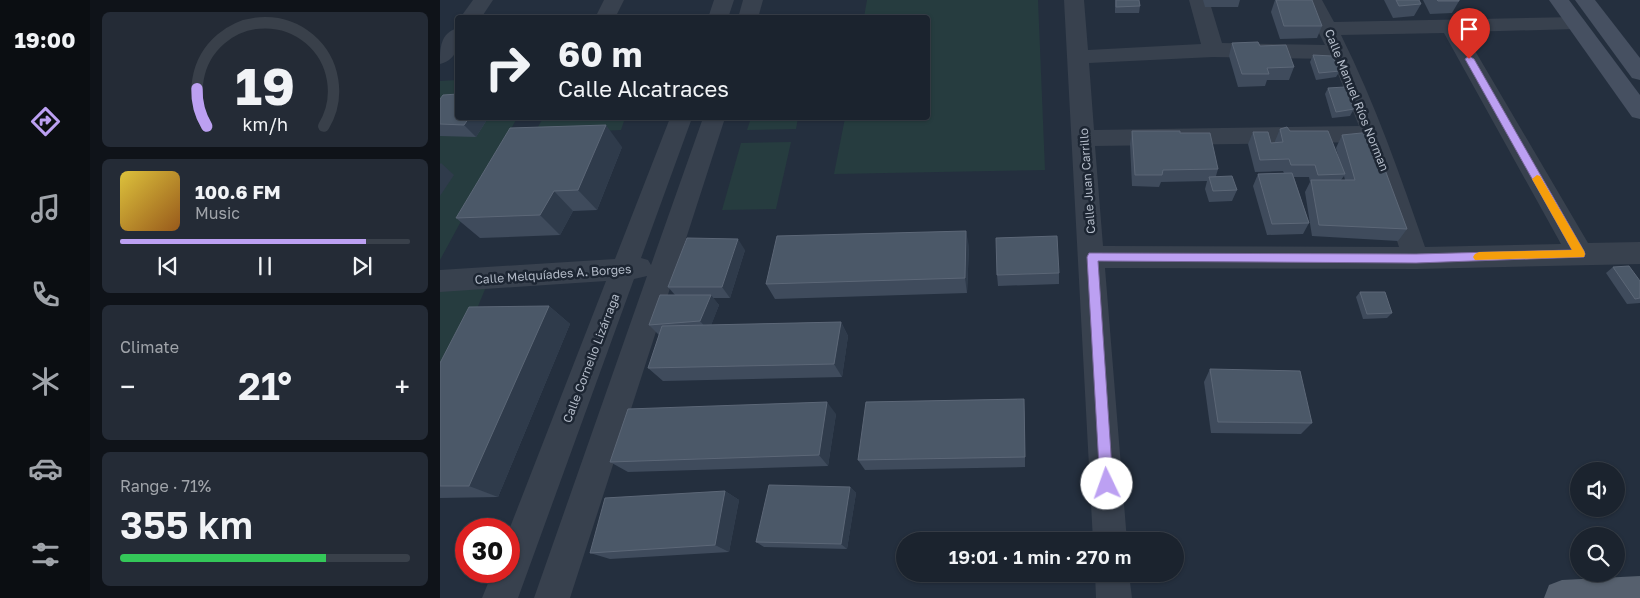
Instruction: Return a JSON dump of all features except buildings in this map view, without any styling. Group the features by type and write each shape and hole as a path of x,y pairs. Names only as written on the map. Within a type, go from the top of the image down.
{"main road":[{"path":"1559,0 1640,110"},
{"path":"1585,0 1640,73"},
{"path":"1562,598 1630,596"}],"street":[{"path":"472,15 483,0"},
{"path":"606,15 614,0"},
{"path":"719,15 724,0"},
{"path":"749,15 754,0"},
{"name":"Calle Juan Carrillo","path":"1074,0 1076,57 1084,138 1109,532"},
{"path":"1199,0 1212,50"},
{"name":"Calle Manuel Ríos Norman","path":"1312,0 1340,52 1374,134 1416,258"},
{"path":"1329,29 1576,23"},
{"path":"1451,27 1580,254"},
{"path":"440,57 455,38"},
{"path":"1076,57 1212,50 1340,52"},
{"path":"440,66 455,68"},
{"name":"Calle Cornelio Lizárraga","path":"500,598 679,120"},
{"path":"552,598 713,120"},
{"path":"1084,138 1374,134"},
{"path":"1092,257 1416,258 1640,253"},
{"name":"Calle Melquíades A. Borges","path":"440,281 623,270 665,264"},
{"path":"1113,582 1114,598"}],"green space":[{"path":"867,0 1038,0 1045,170 834,174 845,120 930,120 930,15 864,15"},
{"path":"455,80 455,120 516,120 440,260 440,81"},
{"path":"542,120 624,120 621,130 534,134"},
{"path":"750,120 798,120 796,129 747,130"},
{"path":"791,142 776,209 722,210 741,143"},
{"path":"488,282 440,399 440,286"}],"slow traffic":[{"path":"1479,257 1580,254 1537,179"}],"route":[{"path":"1107,484 1092,257 1416,258 1580,254 1469,59"}]}
